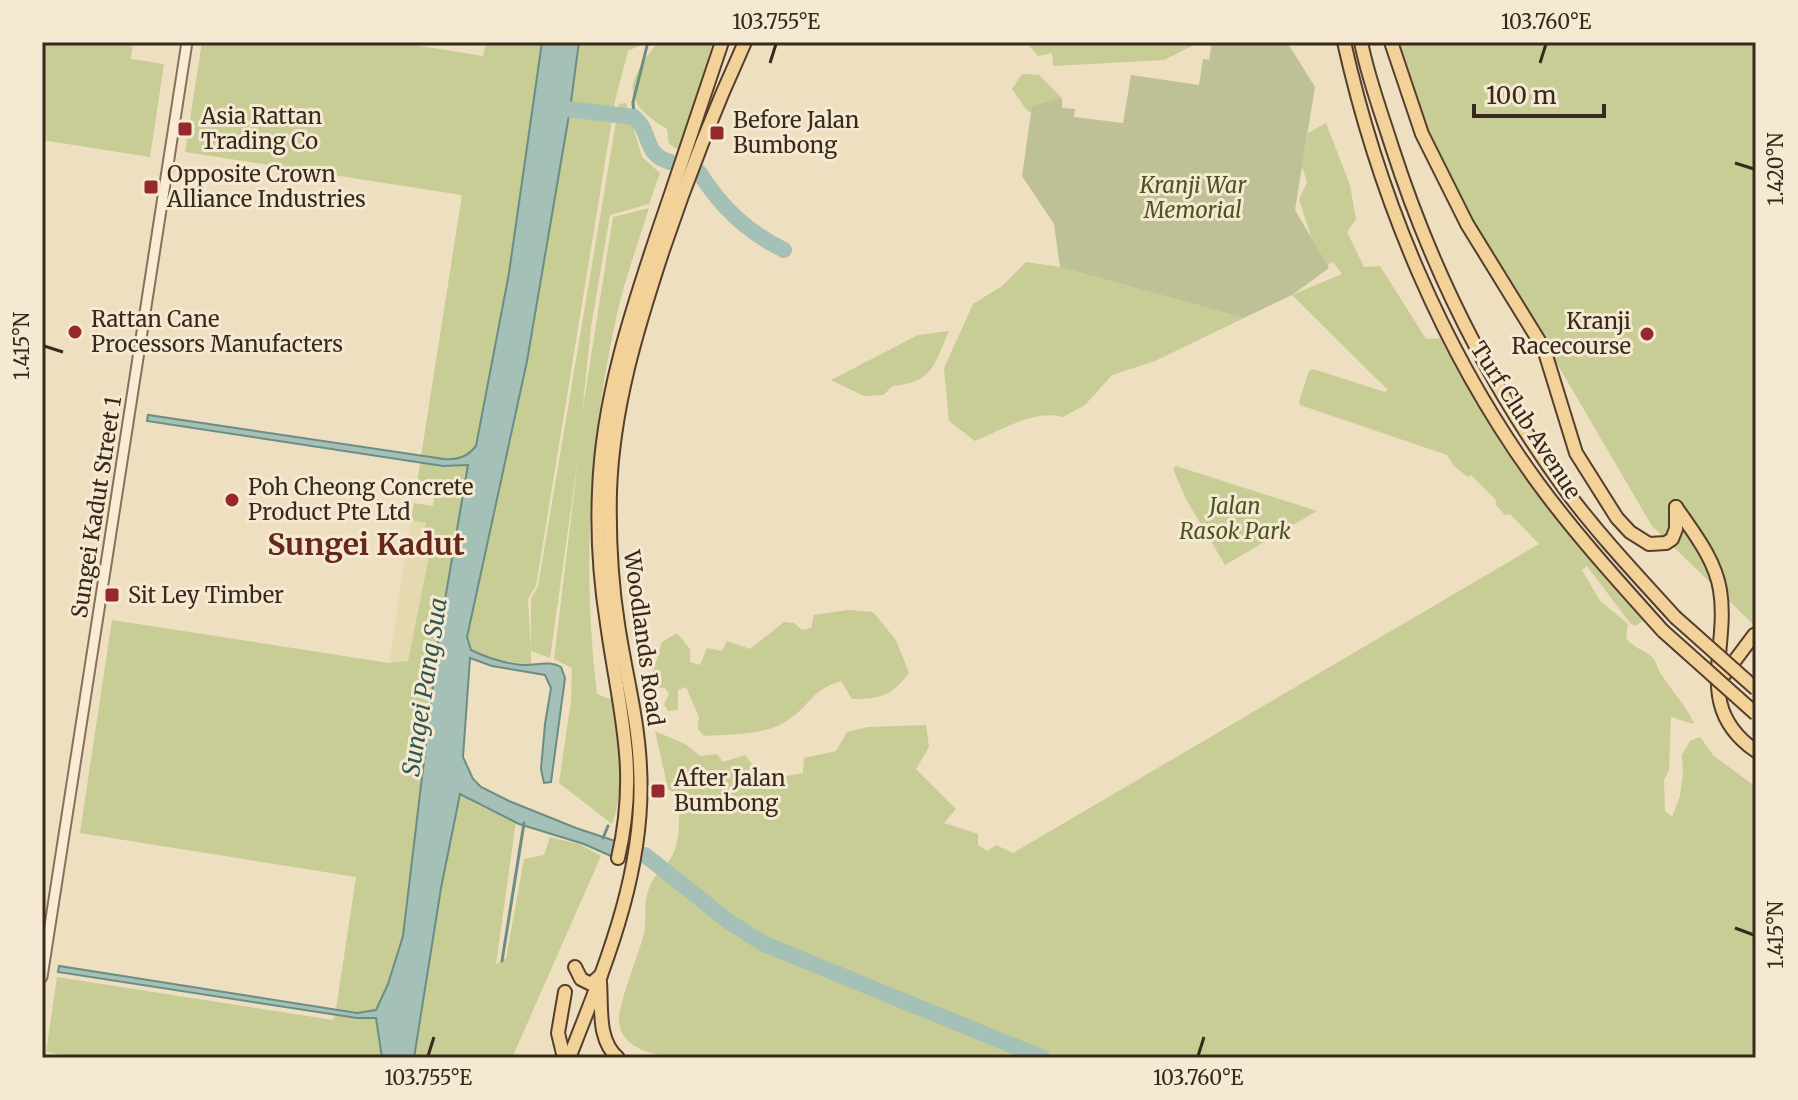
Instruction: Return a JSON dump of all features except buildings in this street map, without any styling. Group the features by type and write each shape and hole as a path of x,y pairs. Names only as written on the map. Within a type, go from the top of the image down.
{"main road":[{"name":"Woodlands Road","path":"618,858 629,791 627,746 601,579 598,520 602,452 610,397 628,324 722,42"},
{"name":"Woodlands Road","path":"566,1058 601,977 616,933 638,843 641,788 639,744 618,626 610,549 610,489 616,426 625,375 642,312 706,130 745,42"},
{"name":"Turf Club Avenue","path":"1344,42 1381,174 1417,267 1456,353 1495,418 1537,482 1594,554 1663,631 1756,714"},
{"name":"Turf Club Avenue","path":"1361,42 1405,189 1443,282 1483,362 1525,432 1569,495 1675,617 1756,689"},
{"path":"1391,42 1422,134 1454,199 1544,349 1576,453 1617,518 1642,541 1655,545 1672,539 1676,529 1676,507 1712,564 1720,587 1718,697 1726,720 1743,742 1756,751"},
{"path":"1718,697 1725,673 1739,652 1754,635 1756,637"},
{"path":"575,967 577,975 591,984 601,977"},
{"path":"601,977 604,1036 609,1049 618,1058"},
{"path":"565,992 558,1033 566,1058"}],"street":[{"name":"Sungei Kadut Street 1","path":"42,977 187,42"}],"shaded area":[{"path":"411,520 426,522 420,554 429,556 408,661 389,663"}],"green space":[{"path":"42,42 133,42 131,59 164,64 150,157 42,140"},
{"path":"202,42 395,42 483,56 486,42 542,42 509,273 476,446 464,456 451,459 421,456 462,195 185,152"},
{"path":"579,42 647,42 628,51 615,101 536,586 528,599 531,649 531,599 538,586 619,104 626,103 642,157 660,173 649,204 610,215 591,327 582,414 613,217 649,208 623,291 607,365 591,506 590,600 597,694 612,700 620,762 619,794 612,824 559,783 571,701 572,668 554,659 579,452 550,658 531,651 531,665 493,659 471,650 467,637 527,361"},
{"path":"658,42 713,42 679,150 669,144 667,129 641,109 633,90 639,69"},
{"path":"1200,42 1164,60 1053,66 1052,53 1038,56 1027,43"},
{"name":"Kranji War Memorial","path":"1212,42 1287,42 1315,87 1295,210 1329,268 1292,295 1244,318 1060,267 1054,224 1022,176 1032,106 1062,98 1062,108 1075,109 1074,117 1123,123 1131,75 1199,85 1203,59 1209,60"},
{"name":"Kranji Racecourse","path":"1395,42 1756,42 1756,627 1652,526 1441,165"},
{"path":"1022,74 1039,75 1062,98 1062,108 1036,117 1026,109 1012,89"},
{"path":"1326,123 1350,185 1356,219 1347,232 1364,267 1380,266 1426,339 1440,338 1484,416 1520,471 1573,540 1644,620 1635,626 1630,623 1587,566 1582,570 1600,601 1628,624 1626,638 1654,659 1694,724 1671,717 1669,770 1664,780 1665,811 1672,817 1680,796 1682,755 1690,741 1700,737 1714,756 1756,787 1756,1058 673,1058 648,1052 632,1044 626,1039 619,1023 621,1005 644,934 648,891 673,855 679,829 678,795 668,789 655,731 687,745 700,756 717,754 723,762 745,755 764,780 803,773 804,758 836,751 847,732 868,727 926,725 929,747 916,769 956,809 944,823 978,834 978,845 987,851 996,845 1013,853 1539,544 1510,514 1505,515 1495,504 1497,501 1471,475 1468,477 1454,466 1447,455 1300,405 1309,371 1313,369 1385,392 1388,390 1292,295 1342,274 1333,262 1288,285 1313,242 1299,200 1307,182 1302,166 1308,133"},
{"path":"1026,262 1060,267 1244,318 1155,361 1112,375 1085,405 1063,417 1030,418 975,441 949,421 944,368 973,304 1002,286"},
{"path":"949,331 936,362 925,376 893,386 883,395 864,396 831,380 918,335"},
{"path":"420,463 453,467 468,464 469,470 439,635 403,936 376,1010 363,1013 336,1009 356,877 80,833 112,620 389,663 408,661 429,556 420,554 426,523 411,520 414,503 433,506 435,488 417,484"},
{"name":"Jalan Rasok Park","path":"1176,466 1317,511 1225,565 1186,499 1173,469"},
{"path":"847,610 873,612 896,640 909,673 885,695 852,699 841,681 817,693 782,724 749,733 704,736 698,729 699,717 686,687 678,690 678,710 668,711 664,704 669,694 665,688 652,687 651,678 662,642 677,633 690,649 690,662 700,665 707,648 722,651 727,641 750,649 784,622 794,623 802,630 811,628 814,615"},
{"path":"460,794 516,821 496,964 506,958 524,859 544,855 550,837 579,844 601,856 512,1058 414,1058 441,888"},
{"path":"57,977 333,1020 335,1015 362,1019 376,1017 382,1058 81,1058 46,1052"}],"water":[{"path":"542,42 579,42 527,361 467,637 471,650 522,665 556,665 561,667 565,678 551,782 544,783 541,769 551,688 545,675 492,666 470,658 463,757 473,779 481,787 576,828 615,841 611,856 584,844 519,824 460,794 441,888 414,1058 382,1058 376,1018 357,1018 58,972 59,966 357,1013 376,1010 403,936 439,635 468,465 443,466 147,421 148,415 444,459 462,457 473,450 509,273"}],"waterway":[{"path":"634,117 633,102 648,42"},
{"path":"551,107 634,117 655,154 670,162"},
{"path":"699,172 736,217 784,250"},
{"path":"502,961 524,823"},
{"path":"603,838 608,826"},
{"path":"645,855 728,921 764,944 1043,1058"}],"place":[{"name":"Asia Rattan Trading Co","path":"185,129"},
{"name":"Before Jalan Bumbong","path":"717,133"},
{"name":"Opposite Crown Alliance Industries","path":"151,187"},
{"name":"Rattan Cane Processors Manufacters","path":"75,332"},
{"name":"Kranji Racecourse","path":"1647,334"},
{"name":"Poh Cheong Concrete Product Pte Ltd","path":"232,500"},
{"name":"Sit Ley Timber","path":"112,595"},
{"name":"After Jalan Bumbong","path":"658,791"}],"district":[{"name":"Sungei Kadut","path":"366,545"}],"water label":[{"name":"Sungei Pang Sua","path":"425,687"}]}
